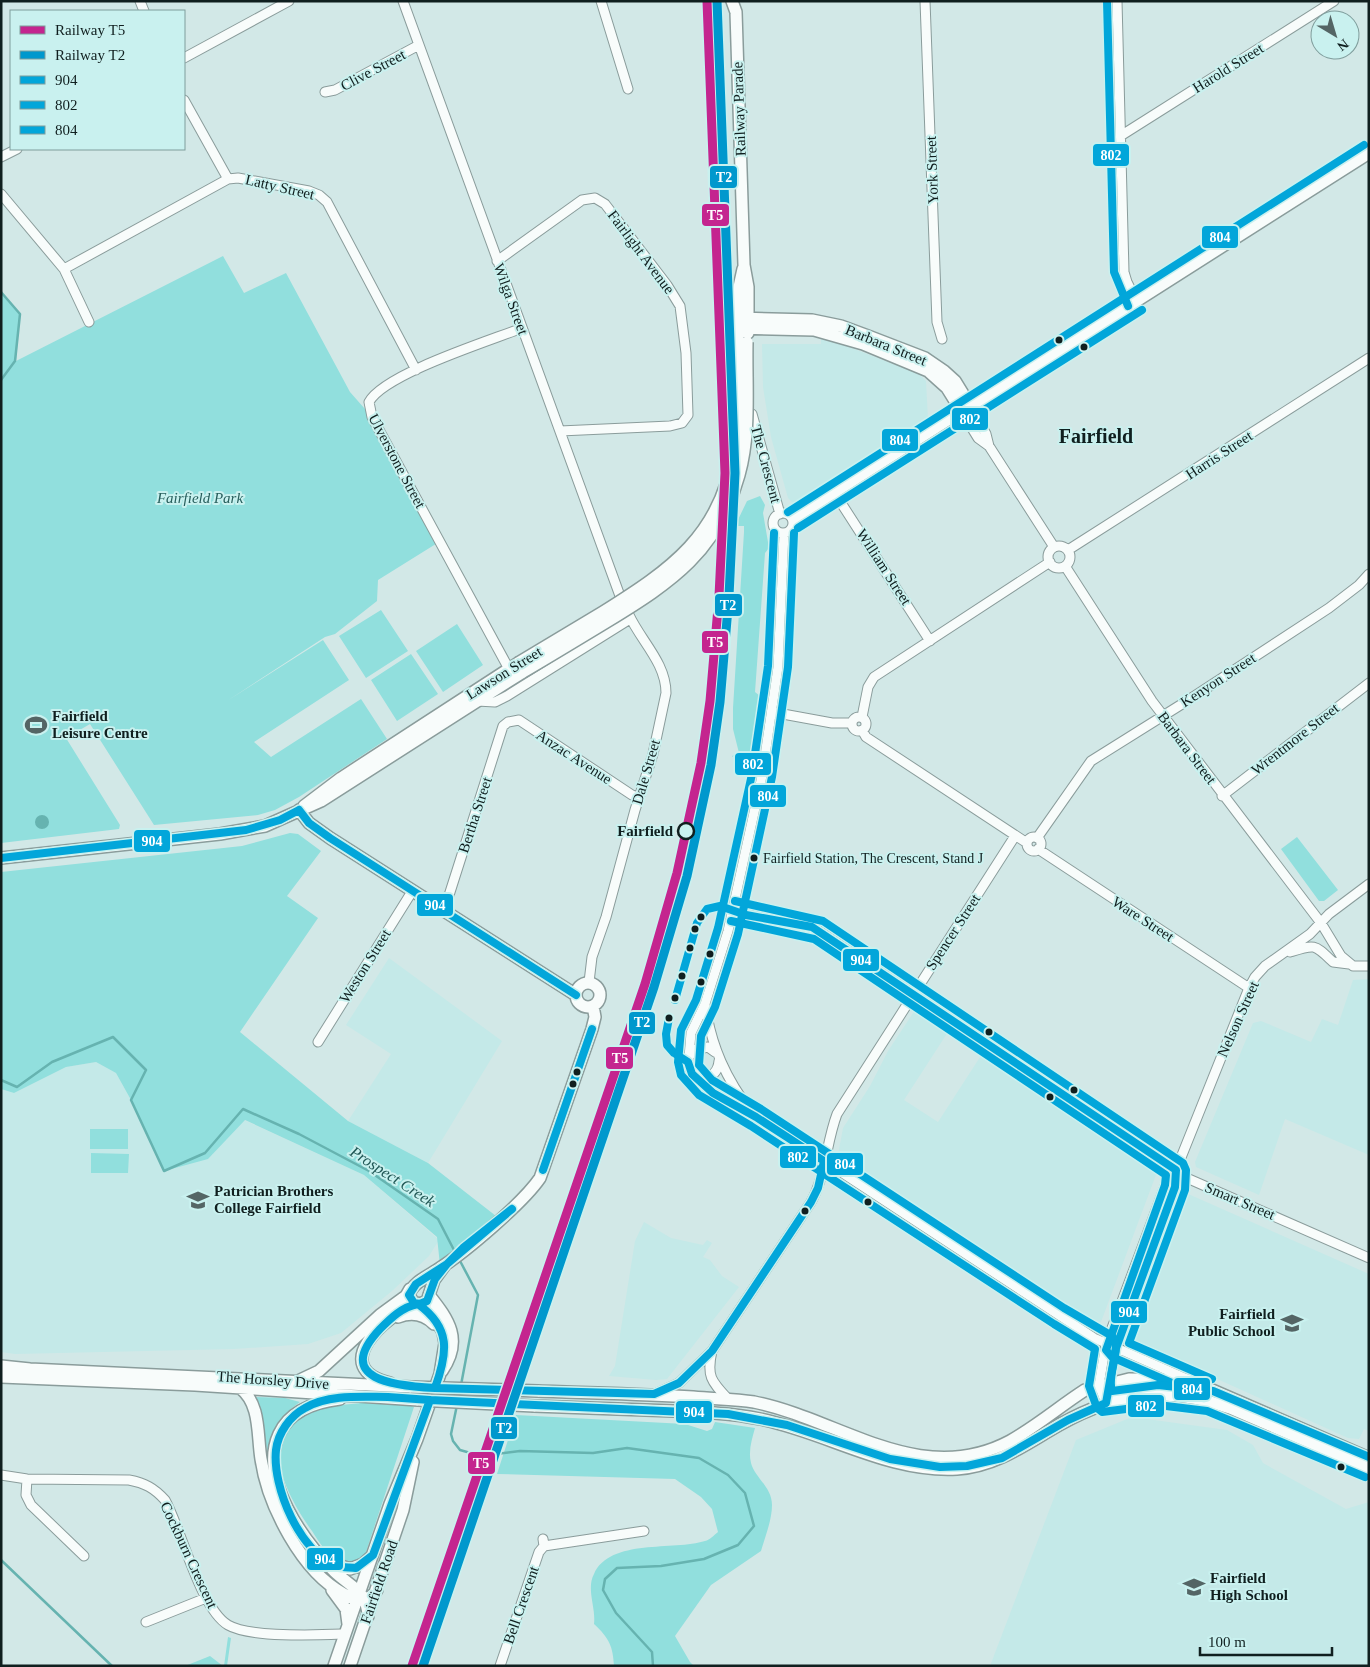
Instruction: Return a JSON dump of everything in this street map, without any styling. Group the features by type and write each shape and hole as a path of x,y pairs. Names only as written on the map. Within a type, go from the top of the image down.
{"main road":[{"name":"Railway Parade","path":"735,5 744,265 748,287 743,323"},
{"path":"967,409 1369,153"},
{"name":"Lawson Street","path":"299,810 317,794 650,583 675,564 705,528 728,478 734,450 743,323"},
{"name":"Barbara Street","path":"743,323 840,335 914,364 939,380 967,409"},
{"name":"Lawson Street","path":"299,810 321,802 477,701 517,668"},
{"path":"1,858 246,830 280,820 299,810 309,823 330,838 576,995 582,1005 593,1006"},
{"path":"576,995 579,986 589,982 596,985 600,992 599,1000 593,1006"},
{"path":"270,1380 297,1380 316,1373 380,1315 406,1296 413,1287 446,1265 526,1195 540,1178 592,1029 595,1017 593,1006"},
{"path":"411,1388 383,1381 370,1374 363,1367 361,1360 364,1346 381,1327 400,1311 425,1302 436,1277 446,1265"},
{"path":"413,1287 425,1286 447,1319 453,1335 450,1358 440,1374"},
{"path":"413,1287 410,1299 431,1312 442,1328 445,1343 440,1374"},
{"path":"381,1327 404,1315 415,1314 426,1318 434,1323 439,1332 442,1356"},
{"name":"The Horsley Drive","path":"1,1366 411,1388 654,1394 729,1400 775,1407 903,1454 926,1458 975,1453 1010,1441 1085,1390 1104,1384 1138,1378 1189,1380 1369,1458"},
{"name":"Fairfield Road","path":"334,1666 361,1598 390,1504 417,1439 440,1374"},
{"name":"The Horsley Drive","path":"1,1377 240,1388 366,1397"},
{"path":"240,1388 247,1393 255,1413 261,1460 278,1512 302,1554 346,1609 347,1630"},
{"path":"368,1616 361,1598 316,1551 293,1519 278,1484 275,1468 276,1440 291,1417 304,1408 336,1400 366,1397 698,1412 759,1418 896,1462 914,1466 958,1469 999,1460 1057,1426 1106,1403 1126,1397 1155,1394 1188,1396 1210,1401 1369,1468"},
{"name":"Fairfield Road","path":"350,1666 403,1510 417,1439"},
{"path":"316,1551 345,1569 356,1568 373,1555"},
{"path":"327,1584 361,1598 377,1590"}],"street":[{"path":"185,57 288,1"},
{"name":"Wilga Street","path":"403,1 620,596"},
{"path":"600,1 628,89"},
{"name":"York Street","path":"925,1 937,322 942,339"},
{"path":"1117,1 1122,135 1124,272 1137,302"},
{"name":"Harold Street","path":"1122,135 1334,1"},
{"name":"Clive Street","path":"325,92 335,90 419,45"},
{"path":"185,102 228,179"},
{"path":"1,157 15,150"},
{"name":"Latty Street","path":"64,269 228,179 238,178 309,191 319,195 327,202 416,370"},
{"path":"1,194 64,269 89,322"},
{"name":"Fairlight Avenue","path":"497,261 582,200 595,198 605,204 667,285 680,306 686,353 688,406 686,419 682,423 670,426 560,431"},
{"name":"Ulverstone Street","path":"517,668 369,408 372,397 380,390 416,370 522,328"},
{"name":"Harris Street","path":"1068,550 1369,358"},
{"path":"793,520 786,514 780,514 775,518 776,530 784,533 790,530 793,520 836,495 967,409"},
{"name":"Barbara Street","path":"967,409 978,438 989,446 1054,547"},
{"name":"The Crescent","path":"752,414 780,514"},
{"name":"William Street","path":"836,495 930,641"},
{"path":"784,533 781,629 772,712 761,783 733,911 705,1004 691,1033 690,1070 713,1093 756,1117 1050,1311 1106,1344 1189,1380"},
{"path":"1062,546 1068,550 1070,558 1064,566 1056,567 1050,562 1048,555 1054,547 1062,546"},
{"path":"862,730 866,725 862,717 872,680 1050,562"},
{"name":"Barbara Street","path":"1064,566 1152,701 1222,796 1321,923 1341,956 1349,964"},
{"name":"Kenyon Street","path":"1037,838 1091,761 1346,596 1369,574"},
{"name":"Dale Street","path":"589,982 592,957 606,918 651,761 666,693 664,676 630,617"},
{"name":"Lawson Street","path":"477,701 495,702 507,696 630,617"},
{"name":"Wrentmore Street","path":"1222,796 1369,682"},
{"path":"772,712 832,723 852,723"},
{"path":"852,723 857,717 862,717"},
{"name":"Anzac Avenue","path":"508,722 519,720 639,798"},
{"name":"Bertha Street","path":"444,911 503,726 508,722"},
{"path":"852,723 855,729 862,730"},
{"path":"862,730 866,737 1027,843 1030,849 1038,849 1040,844 1037,838 1030,838 1027,843"},
{"name":"Spencer Street","path":"654,1394 680,1383 712,1351 811,1202 818,1188 837,1114 912,993 1015,836"},
{"name":"Ware Street","path":"1038,849 1249,988"},
{"name":"Nelson Street","path":"1104,1384 1106,1344 1167,1181 1176,1170 1249,988 1259,972 1369,884"},
{"name":"Weston Street","path":"318,1042 412,890"},
{"name":"Smart Street","path":"733,911 818,930 1189,1179 1369,1258"},
{"path":"1283,954 1311,946 1323,950 1332,962 1359,967 1369,966"},
{"path":"705,1004 717,1057 738,1093 756,1117"},
{"path":"689,1057 694,1050 703,1047 717,1057"},
{"path":"696,1076 705,1078 714,1074 717,1057"},
{"name":"Nelson Street","path":"1104,1384 1175,1187 1176,1170"},
{"path":"712,1351 709,1370 711,1378 729,1400"},
{"path":"1104,1384 1106,1403"},
{"name":"Cockburn Crescent","path":"1,1475 27,1479 129,1480 143,1483 155,1489 170,1509 206,1598 218,1616 227,1625 248,1632 302,1634 347,1630"},
{"path":"27,1479 26,1495 31,1505 84,1556"},
{"name":"Bell Crescent","path":"500,1666 544,1542 644,1531"},
{"path":"146,1622 206,1598"}],"shaded area":[{"path":"821,339 844,345 919,374 926,381 928,419 797,503 793,503 788,498 771,437 763,387 762,344 821,344"},
{"path":"42,815 47,817 49,822 47,827 42,829 37,827 35,822 37,817"},
{"path":"389,958 502,1041 428,1163 348,1121 391,1054 346,1025"},
{"path":"1369,979 1369,1155 1285,1119 1259,1195 1196,1167 1195,1162 1253,1023 1261,1021 1311,1042 1322,1019 1338,1025 1353,980"},
{"path":"915,1010 948,1032 904,1100 938,1122 982,1054 1155,1167 1157,1172 1101,1322 1096,1324 838,1155 843,1128 870,1086 888,1051"},
{"name":"Patrician Brothers College Fairfield","path":"96,1062 116,1073 131,1100 208,1159 244,1120 364,1175 439,1240 429,1256 392,1291 341,1333 308,1344 234,1349 15,1354 1,1352 1,1089 14,1093 66,1067"},
{"name":"Fairfield Public School","path":"1186,1193 1369,1274 1369,1431 1364,1429 1359,1439 1348,1438 1131,1340 1183,1194"},
{"path":"644,1222 671,1238 703,1245 707,1240 712,1243 703,1257 710,1260 722,1276 739,1287 667,1379 656,1380 609,1376 615,1366 635,1241"},
{"name":"Fairfield High School","path":"1132,1417 1227,1430 1253,1445 1263,1463 1346,1509 1369,1502 1369,1666 990,1666 1076,1440"}],"green space":[{"name":"Fairfield Park","path":"223,256 244,293 286,273 350,392 372,417 439,542 378,580 377,601 335,634 325,637 227,701 323,640 349,680 254,742 271,757 361,699 387,739 299,797 275,810 258,815 154,825 90,724 66,738 120,825 119,829 1,843 1,292 20,314 16,361"},
{"path":"760,496 765,505 763,513 769,548 765,553 755,692 760,696 750,769 746,771 732,756 739,753 733,729 733,708 744,532 744,526 735,526 747,501"},
{"path":"381,610 408,651 366,678 339,636"},
{"path":"457,624 483,665 443,692 416,651"},
{"path":"411,654 438,694 397,721 371,680"},
{"path":"290,833 298,834 321,851 287,896 318,918 240,1032 348,1121 428,1163 496,1216 440,1265 437,1237 364,1175 245,1120 208,1159 164,1171 131,1100 116,1073 96,1062 66,1067 14,1093 1,1089 1,872 242,846"},
{"path":"1297,837 1338,890 1324,901 1319,901 1281,849"},
{"path":"90,1129 128,1129 128,1149 90,1149"},
{"path":"91,1153 129,1154 128,1173 91,1173"},
{"path":"256,1397 285,1398 300,1402 285,1416 276,1432 271,1450 270,1470 261,1413"},
{"path":"371,1402 403,1402 414,1407 365,1555 354,1561 344,1562 336,1559 324,1549 296,1507 283,1476 279,1461 279,1446 284,1432 294,1421 302,1416 321,1409"},
{"path":"516,1415 685,1424 707,1431 712,1429 715,1422 755,1428 750,1459 753,1468 771,1499 772,1511 770,1522 761,1551 711,1585 675,1636 694,1666 614,1666 613,1653 609,1643 594,1624 591,1586 594,1574 602,1563 614,1555 628,1550 692,1544 709,1540 718,1532 712,1509 701,1497 675,1479 497,1474"},
{"path":"228,1637 231,1638 227,1666 224,1666"},
{"path":"210,1656 223,1666 185,1666"}],"waterway":[{"name":"Prospect Creek","path":"1,292 20,314 15,361 1,380"},
{"name":"Prospect Creek","path":"1,1080 17,1087 52,1062 113,1037 146,1070 131,1100 164,1171 205,1153 243,1109 299,1134 369,1171 438,1219 455,1252"},
{"name":"Prospect Creek","path":"459,1259 478,1295 461,1385"},
{"name":"Prospect Creek","path":"457,1405 451,1434 453,1441 460,1450 481,1456 520,1451 593,1453 627,1448 699,1458 728,1475 745,1493 754,1526 738,1545 704,1559 661,1566 617,1568 605,1579 603,1590 616,1613 652,1652 653,1666"},
{"path":"1,1560 112,1666"}],"rail line":[{"name":"T5","path":"412,1666 645,984 677,873 701,763 710,701 719,596 725,473 707,1"},
{"name":"T2","path":"423,1666 654,987 687,876 711,765 720,702 729,596 735,473 717,1"}],"transit line":[{"name":"802","path":"1107,1 1114,272 1128,306"},
{"name":"804","path":"788,512 1364,145"},
{"name":"802","path":"798,528 1142,310"},
{"name":"802","path":"774,533 768,666 752,774 718,928 696,1000 681,1030 678,1062 681,1075 699,1095 751,1126 1095,1349 1089,1386 1097,1408 1102,1412 1158,1405 1207,1411 1365,1477"},
{"name":"804","path":"794,533 788,667 772,777 738,934 715,1007 701,1036 699,1065 712,1080 761,1109 1064,1308 1112,1336 1116,1347 1111,1377 1112,1391 1158,1385 1213,1391 1369,1457"},
{"name":"904","path":"299,810 309,823 330,838 576,995"},
{"name":"904","path":"1,858 246,830 280,820 299,810"},
{"name":"804","path":"735,901 823,921 1183,1163 1186,1170 1185,1190 1129,1343 1212,1379"},
{"name":"904","path":"430,1400 728,1414 787,1425 890,1459 940,1467 967,1466 1002,1458 1068,1420 1106,1403 1116,1348 1175,1187 1176,1170 812,927 746,915 720,906 707,909 697,923 675,1000"},
{"name":"802","path":"731,921 814,939 1166,1175 1165,1185 1106,1350 1112,1357 1204,1397"},
{"name":"904","path":"435,1388 654,1394 679,1383 712,1351 811,1202 818,1188 824,1161 756,1117 713,1093 692,1074 688,1062 674,1053 667,1045 666,1034 669,1018"},
{"name":"904","path":"543,1170 592,1029"},
{"name":"904","path":"543,1170 592,1029"},
{"name":"904","path":"447,1264 463,1248 512,1209"},
{"name":"904","path":"447,1264 512,1209"},
{"name":"904","path":"447,1264 435,1279 427,1301 420,1304 414,1303 409,1295 416,1284 447,1264"},
{"name":"904","path":"418,1304 436,1322 444,1342 442,1363 435,1388 403,1385 375,1377 366,1370 363,1359 367,1346 380,1329 402,1310 418,1304"},
{"name":"904","path":"346,1397 388,1397 430,1400 373,1555 356,1568 337,1566 324,1559 311,1548 291,1517 284,1500 276,1465 276,1450 279,1437 290,1420 300,1411 324,1400 346,1397"}],"place":[{"name":"Fairfield Leisure Centre","path":"36,725"},
{"name":"Fairfield","path":"686,831"},
{"name":"Fairfield Station, The Crescent, Stand J","path":"754,858"},
{"name":"Patrician Brothers College Fairfield","path":"198,1200"},
{"name":"Fairfield Public School","path":"1292,1323"},
{"name":"Fairfield High School","path":"1194,1587"}],"district":[{"name":"Fairfield","path":"1096,436"}]}
